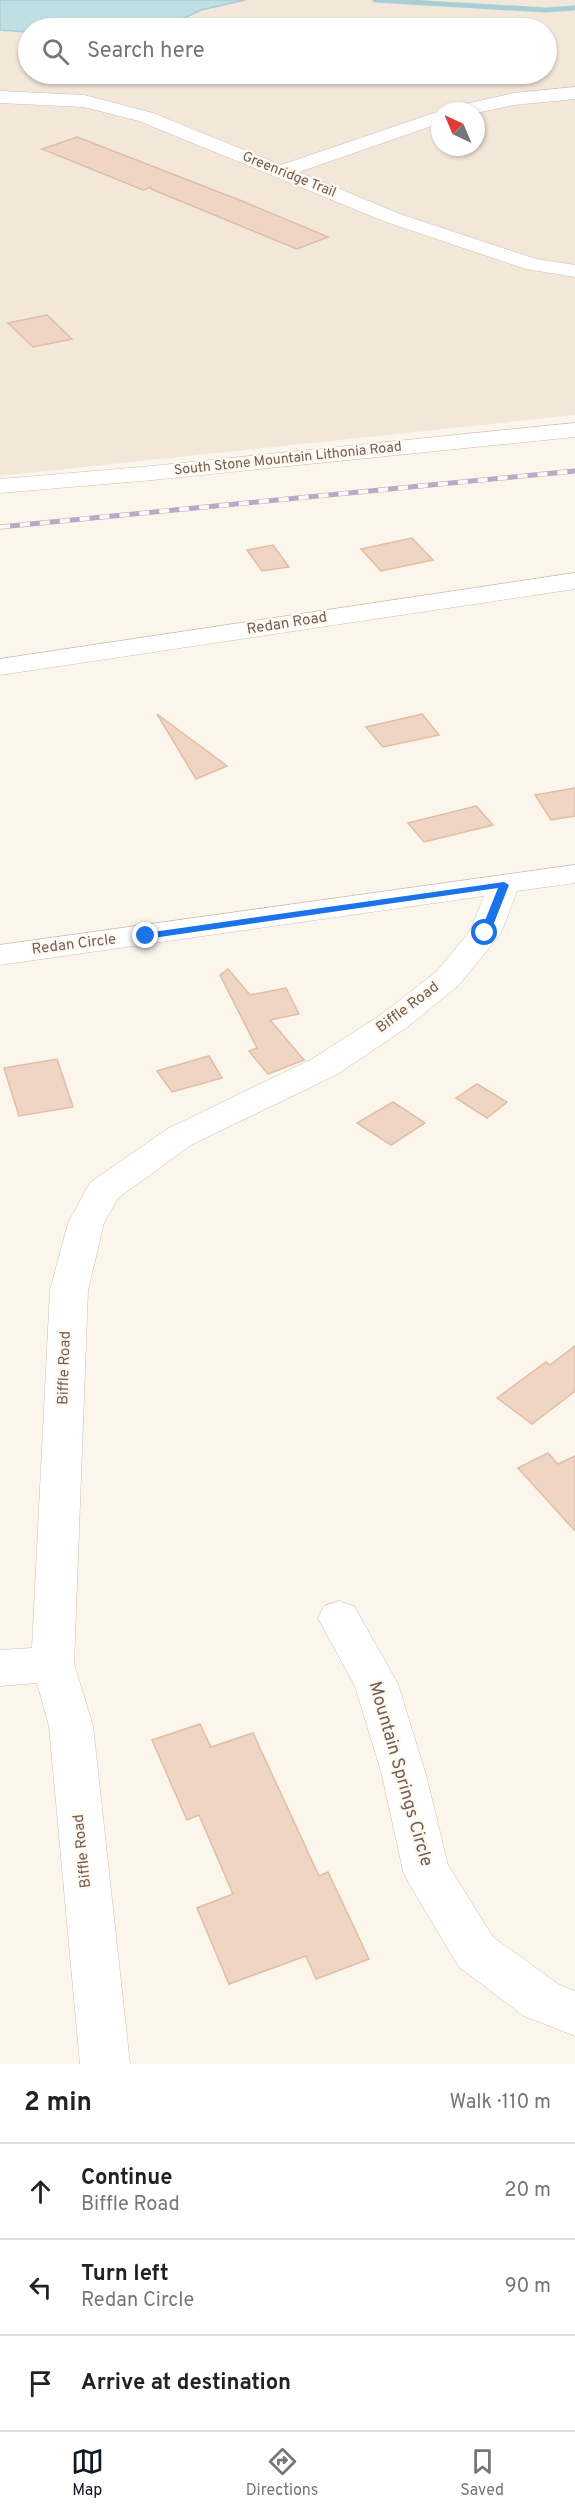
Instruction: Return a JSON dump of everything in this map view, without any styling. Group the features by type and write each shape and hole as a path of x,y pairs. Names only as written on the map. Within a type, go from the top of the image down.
{"street":[{"path":"485,105 514,99 575,93"},
{"name":"Greenridge Trail","path":"0,97 84,101 146,117 393,218 522,262 575,271"},
{"path":"281,172 431,120"},
{"name":"South Stone Mountain Lithonia Road","path":"0,486 142,474 575,430"},
{"name":"Redan Road","path":"0,667 575,581"},
{"name":"Redan Circle","path":"0,955 575,874"},
{"name":"Biffle Road","path":"105,2064 71,1726 53,1664 69,1290 86,1224 104,1190 179,1137 324,1067 394,1021 448,978 485,933 504,885"},
{"name":"Mountain Springs Circle","path":"339,1618 376,1684 404,1775 426,1871 476,1952 541,2000 575,2014"},
{"path":"0,1668 53,1664"}],"shaded area":[{"path":"0,0 575,0 575,415 0,476"}],"water":[{"path":"0,0 245,0 201,10 184,18 18,18 18,31 0,30"}],"building":[{"path":"77,137 328,237 297,249 151,189 151,187 143,190 42,149"},
{"path":"47,315 72,339 33,347 8,323"},
{"path":"412,538 433,560 381,571 361,549"},
{"path":"273,545 289,567 262,571 247,550"},
{"path":"157,714 227,766 196,779"},
{"path":"422,714 439,735 383,747 366,727"},
{"path":"575,788 575,816 551,820 535,795"},
{"path":"476,806 493,825 424,842 408,823"},
{"path":"228,969 250,995 286,988 299,1014 270,1020 304,1060 268,1074 249,1051 257,1048 220,975"},
{"path":"209,1056 222,1078 172,1092 157,1071"},
{"path":"57,1059 73,1107 19,1116 4,1068"},
{"path":"477,1084 507,1102 487,1118 456,1098"},
{"path":"393,1102 425,1123 391,1145 357,1123"},
{"path":"575,1346 575,1391 532,1424 497,1398 546,1362 550,1365"},
{"path":"548,1453 558,1464 575,1456 575,1531 518,1468"},
{"path":"200,1724 211,1747 253,1733 319,1876 328,1872 369,1959 316,1979 306,1956 229,1984 197,1908 233,1894 199,1815 187,1820 152,1740"}],"waterway":[{"path":"375,0 546,10 575,8"}],"railway":[{"path":"0,527 575,471"}],"route":[{"path":"146,936 504,885 485,933"}]}
